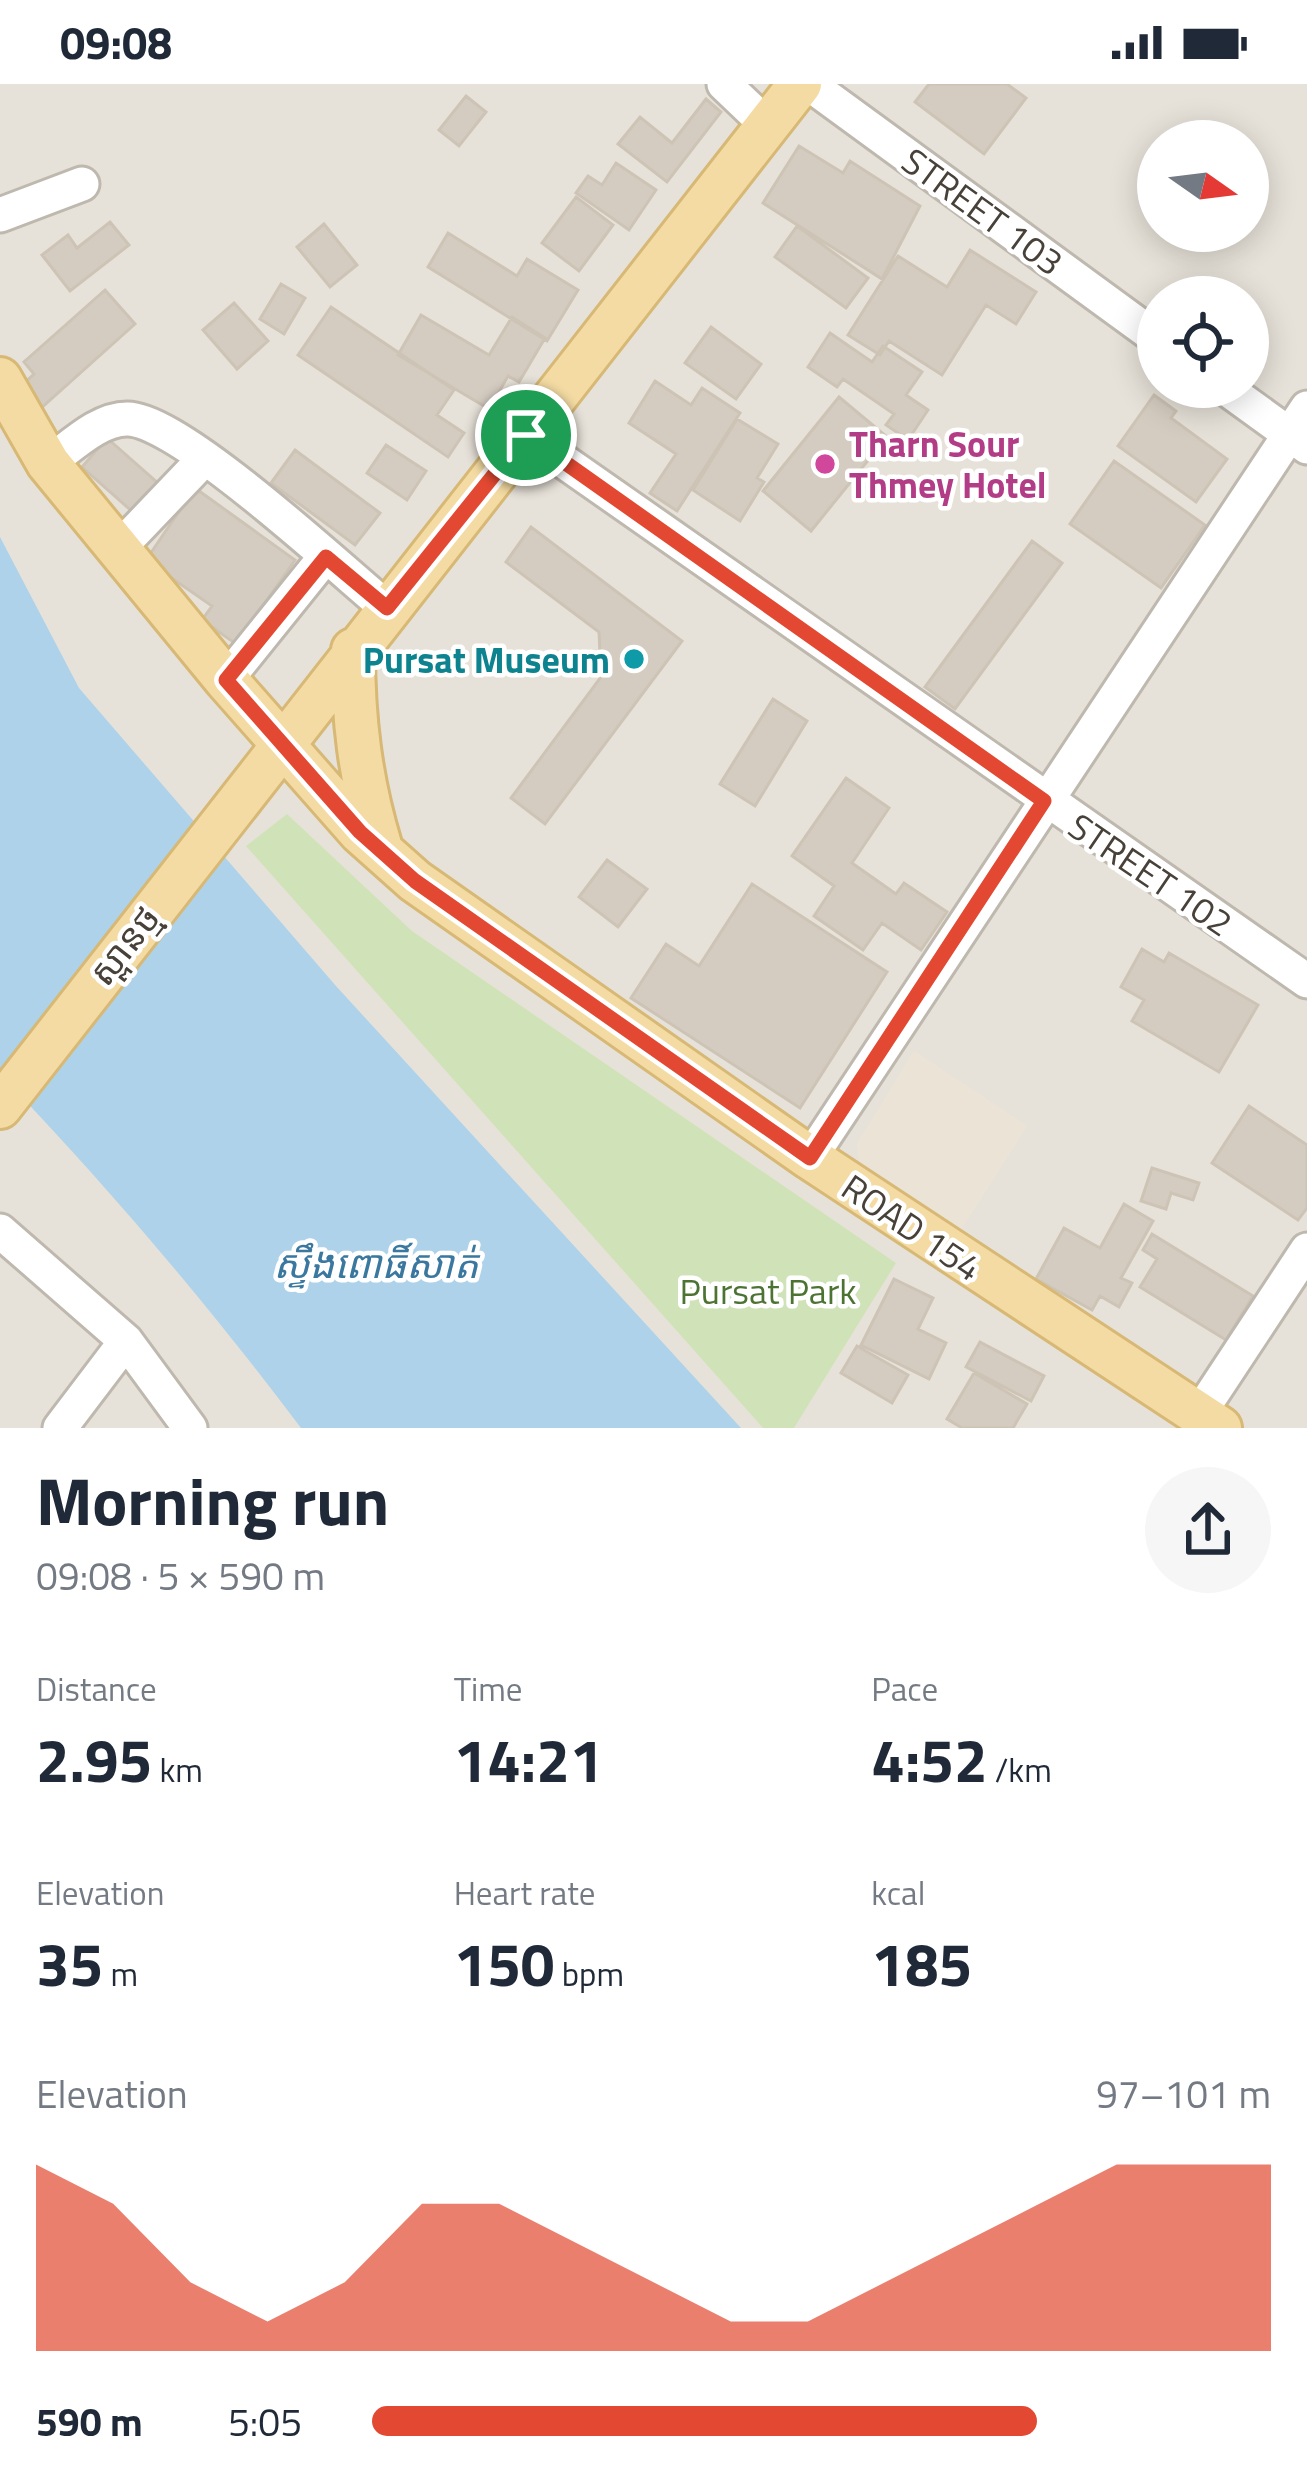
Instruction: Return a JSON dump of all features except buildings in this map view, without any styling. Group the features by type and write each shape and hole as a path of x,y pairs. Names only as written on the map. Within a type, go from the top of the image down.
{"main road":[{"name":"ស្ពានថ្ម","path":"0,1106 353,650 804,84"},
{"name":"ROAD 154","path":"0,380 48,464 226,680 382,852 415,881 810,1158 1209,1421"},
{"path":"353,650 353,724 365,796 382,852"}],"street":[{"path":"724,84 768,126"},
{"name":"STREET 103","path":"804,84 1137,324"},
{"path":"0,214 82,184"},
{"path":"810,1158 1044,801 1300,430 1261,408"},
{"path":"48,464 109,421 143,420 205,458 387,608"},
{"name":"STREET 102","path":"526,435 1044,801 1307,980"},
{"path":"118,549 205,458"},
{"path":"226,680 326,557"},
{"path":"0,1231 126,1341 190,1428"},
{"path":"1209,1421 1307,1250"},
{"path":"60,1428 126,1341"}],"shaded area":[{"path":"0,84 1307,84 1307,1428 0,1428"},
{"path":"914,1051 1027,1126 955,1239 862,1170 858,1155 857,1144"}],"green space":[{"name":"Pursat Park","path":"287,814 412,931 896,1263 794,1428 763,1428 246,846"}],"water":[{"name":"ស្ទឹងពោធិ៍សាត់","path":"0,537 79,688 336,986 741,1428 301,1428 156,1246 0,1074"}],"place":[{"name":"Tharn Sour Thmey Hotel","path":"825,464"},
{"name":"Pursat Museum","path":"634,659"}],"route":[{"path":"526,435 1044,801 810,1158 415,881 360,832 226,680 326,557 387,608 526,435"}]}
